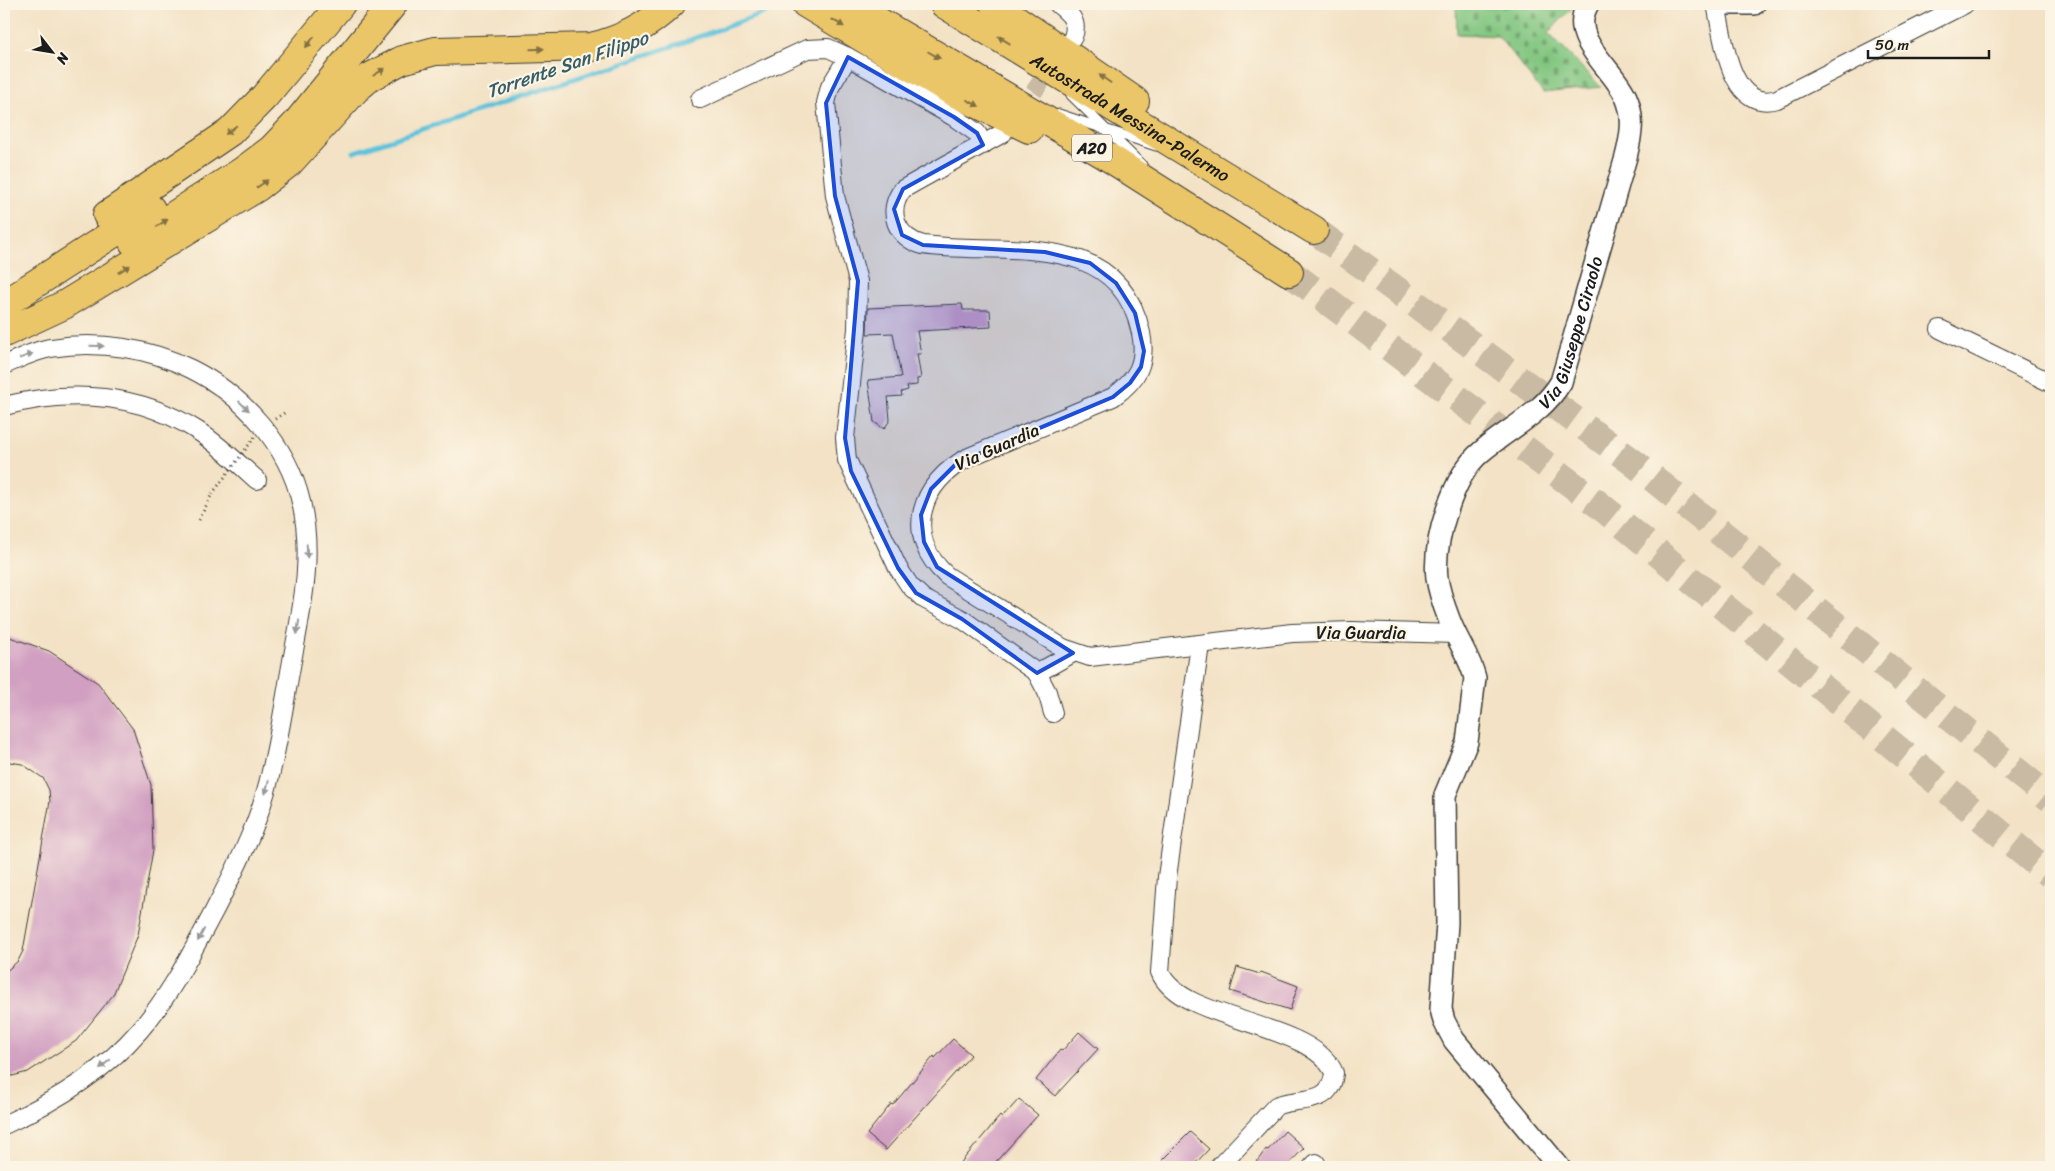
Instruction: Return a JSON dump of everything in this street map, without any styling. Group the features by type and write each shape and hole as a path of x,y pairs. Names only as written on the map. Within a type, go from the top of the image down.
{"highway":[{"path":"4,290 40,260 230,132 266,96 341,4"},
{"path":"4,304 261,135 282,113 371,4"},
{"path":"4,325 258,161 295,124 393,4"},
{"path":"4,333 64,305 258,187 288,163 356,89 386,67 418,54 435,51 591,47 635,32 671,4"},
{"path":"806,4 881,36 953,92 1038,133 1166,210 1246,244"},
{"name":"A20","path":"848,4 881,36 1007,98 1180,202 1289,272"},
{"name":"Autostrada Messina-Palermo","path":"944,4 1314,230 1250,176 1135,101 994,4"}],"street":[{"path":"1058,4 1073,18 1076,25 1073,37"},
{"name":"Via Giuseppe Ciraolo","path":"1559,1167 1454,1040 1444,1021 1441,1009 1447,923 1445,795 1467,742 1475,686 1473,667 1449,620 1438,579 1439,553 1448,506 1462,476 1471,462 1489,445 1544,405 1561,382 1631,138 1631,115 1626,96 1584,34 1583,16 1588,4"},
{"path":"1716,4 1735,79 1749,96 1768,102 1778,99 1965,4"},
{"path":"1727,4 1754,4"},
{"path":"700,99 807,49 828,48 848,57 954,117 977,133 982,145"},
{"path":"848,57 830,88 826,102 835,196 858,281 856,329 845,438 847,460 898,568 910,586 924,599 962,618 1037,673 1047,692 1054,713"},
{"name":"Via Guardia","path":"1003,133 903,189 895,202 894,209 897,224 902,235 923,245 1037,251 1090,263 1109,275 1130,302 1140,328 1143,360 1134,380 1113,397 970,457 948,470 937,480 926,499 921,515 924,542 932,560 947,576 1073,653 1102,658 1299,633 1456,634"},
{"path":"1940,329 2051,383"},
{"path":"4,365 49,348 105,346 165,357 213,381 255,418 283,456 293,476 301,500 308,559 298,631 264,797 241,858 192,952 157,1008 123,1048 89,1077 58,1098 4,1125"},
{"path":"4,406 51,397 87,395 137,403 158,410 198,431 257,480"},
{"path":"1200,645 1167,877 1160,972 1163,980 1170,987 1187,998 1294,1040 1324,1058 1334,1073 1330,1087 1315,1099 1284,1102 1276,1106 1219,1167"},
{"path":"1037,673 1073,653"}],"lane":[{"path":"1033,58 1180,202"},
{"path":"1007,98 1206,163"}],"path":[{"path":"272,421 287,411"},
{"path":"199,520 212,494 257,434"}],"highlighted area":[{"path":"848,57 954,117 977,133 983,145 903,189 894,209 902,235 923,245 1045,252 1090,263 1116,283 1135,313 1144,351 1141,367 1130,383 1113,397 957,463 931,489 921,515 924,542 937,567 1073,653 1037,673 962,619 916,593 898,568 851,471 845,438 858,281 835,196 826,103"}],"green space":[{"path":"1456,4 1570,4 1573,7 1548,33 1601,87 1543,93 1498,36 1457,34"}],"building":[{"path":"962,304 963,310 990,310 991,327 917,331 921,354 917,354 921,378 917,379 917,385 907,386 908,390 901,392 902,396 888,397 890,420 884,429 874,422 868,380 901,377 893,333 867,334 868,308"},
{"path":"4,635 49,651 98,683 133,729 151,785 153,850 138,935 113,995 76,1041 28,1072 4,1078 4,973 18,961 23,951 50,801 49,790 43,778 22,764 4,761"},
{"path":"1237,967 1260,974 1261,972 1298,986 1290,1010 1230,991"},
{"path":"1079,1032 1098,1049 1055,1096 1036,1080 1060,1050 1062,1051"},
{"path":"953,1039 971,1055 886,1150 867,1134 934,1056 935,1058"},
{"path":"1019,1099 1038,1115 991,1167 957,1167 1000,1116 1002,1118"},
{"path":"1285,1131 1304,1148 1286,1167 1253,1167 1266,1149 1268,1150"},
{"path":"1190,1132 1209,1149 1192,1167 1168,1167 1162,1160"}],"waterway":[{"name":"Torrente San Filippo","path":"354,152 673,46 789,4"}],"tunnel":[{"path":"1018,114 1055,62"},
{"path":"1314,230 1634,463 2051,799"},
{"path":"1289,272 1598,504 2051,875"}]}
